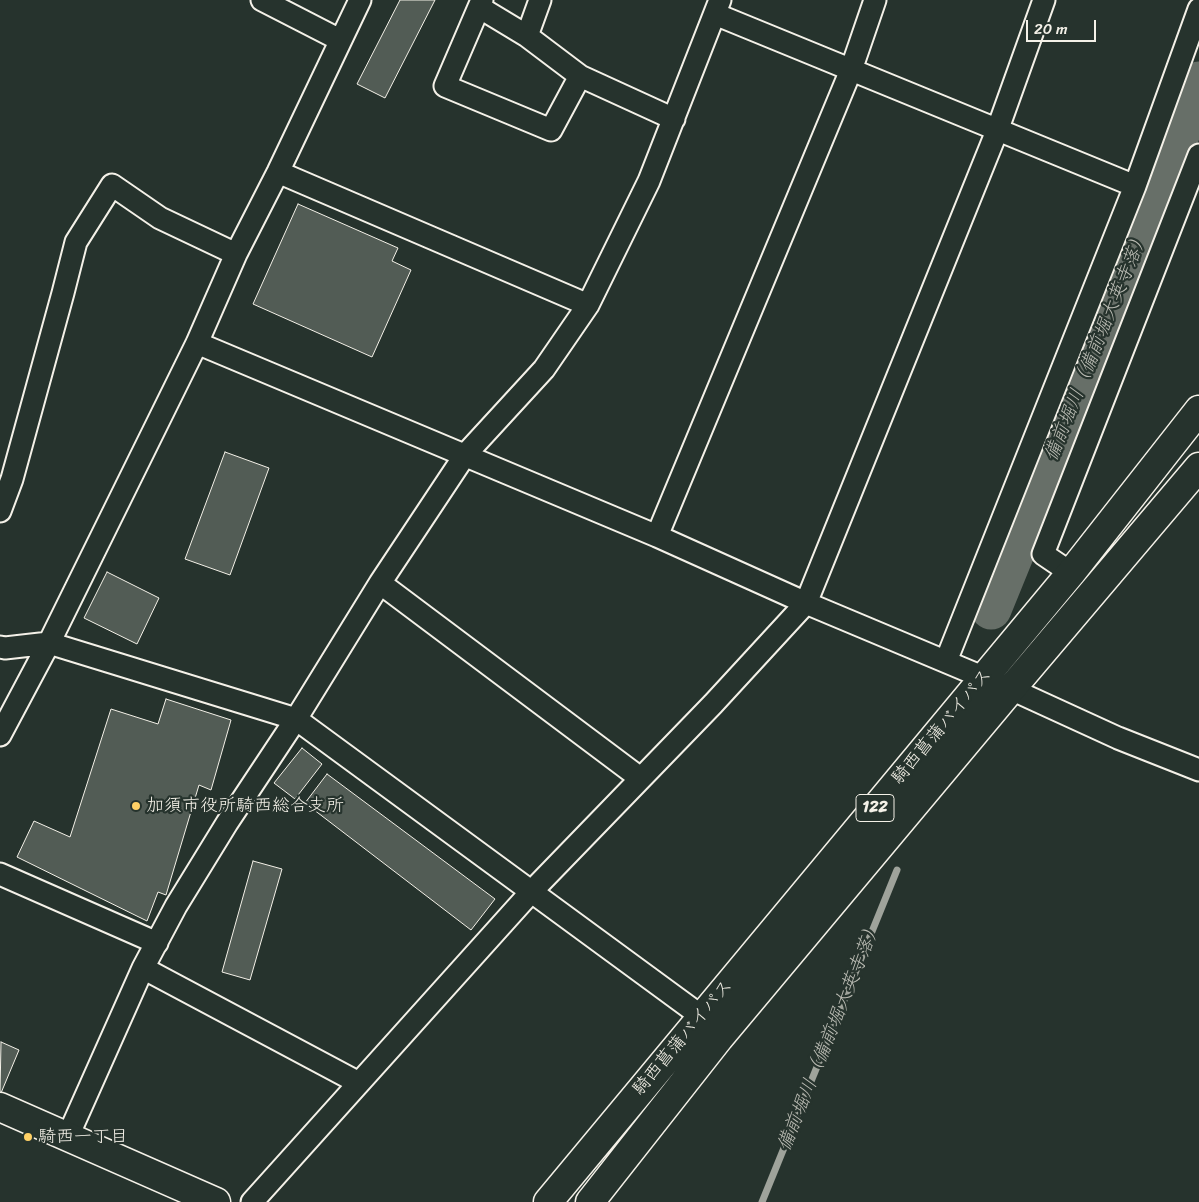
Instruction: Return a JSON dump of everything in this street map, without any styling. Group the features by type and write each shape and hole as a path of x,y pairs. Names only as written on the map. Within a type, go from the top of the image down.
{"main road":[{"name":"騎西菖蒲バイパス","path":"548,1202 1071,573 1199,410"},
{"name":"騎西菖蒲バイパス","path":"590,1202 719,1038 1199,467"},
{"path":"0,1107 216,1202"}],"street":[{"path":"262,0 340,40"},
{"path":"0,735 49,643 197,343 236,254 278,172 360,0"},
{"path":"527,36 540,0"},
{"path":"658,536 851,70 875,0"},
{"path":"252,1202 532,892 713,704 806,603 997,131 1044,0"},
{"path":"580,76 551,130 445,86 481,4 580,76 674,119"},
{"path":"68,1136 143,968 176,906 227,823 296,720 380,583 465,456 544,369 588,305 649,181 717,7 851,70 1135,186"},
{"path":"946,661 1135,186 1199,9"},
{"path":"1071,573 1043,554 1199,155"},
{"path":"278,172 588,305"},
{"path":"0,510 12,479 76,242 112,185 160,218 236,254"},
{"path":"197,343 658,536 806,603 1011,689 1118,738 1199,770"},
{"path":"380,583 640,778"},
{"path":"0,647 49,643 296,720 701,1016"},
{"path":"0,874 157,944"},
{"path":"143,968 359,1083"}],"building":[{"path":"400,0 435,0 385,98 357,84"},
{"path":"298,204 398,248 392,261 411,270 372,357 253,304"},
{"path":"225,452 269,468 230,575 185,559"},
{"path":"107,572 159,598 137,644 84,618"},
{"name":"加須市役所騎西総合支所","path":"166,699 231,720 211,790 199,785 166,895 158,892 147,921 17,857 34,821 70,837 111,709 158,724"},
{"path":"302,748 322,764 295,799 274,783"},
{"path":"327,774 495,899 471,930 305,803"},
{"path":"253,861 282,869 250,980 222,972"},
{"path":"1,1042 19,1050 0,1093"}],"waterway":[{"name":"備前堀川（備前堀大英寺落）","path":"991,609 1108,322 1199,82"},
{"name":"備前堀川（備前堀大英寺落）","path":"762,1202 897,870"}],"place":[{"name":"加須市役所騎西総合支所","path":"136,806"},
{"name":"騎西一丁目","path":"28,1137"}]}
